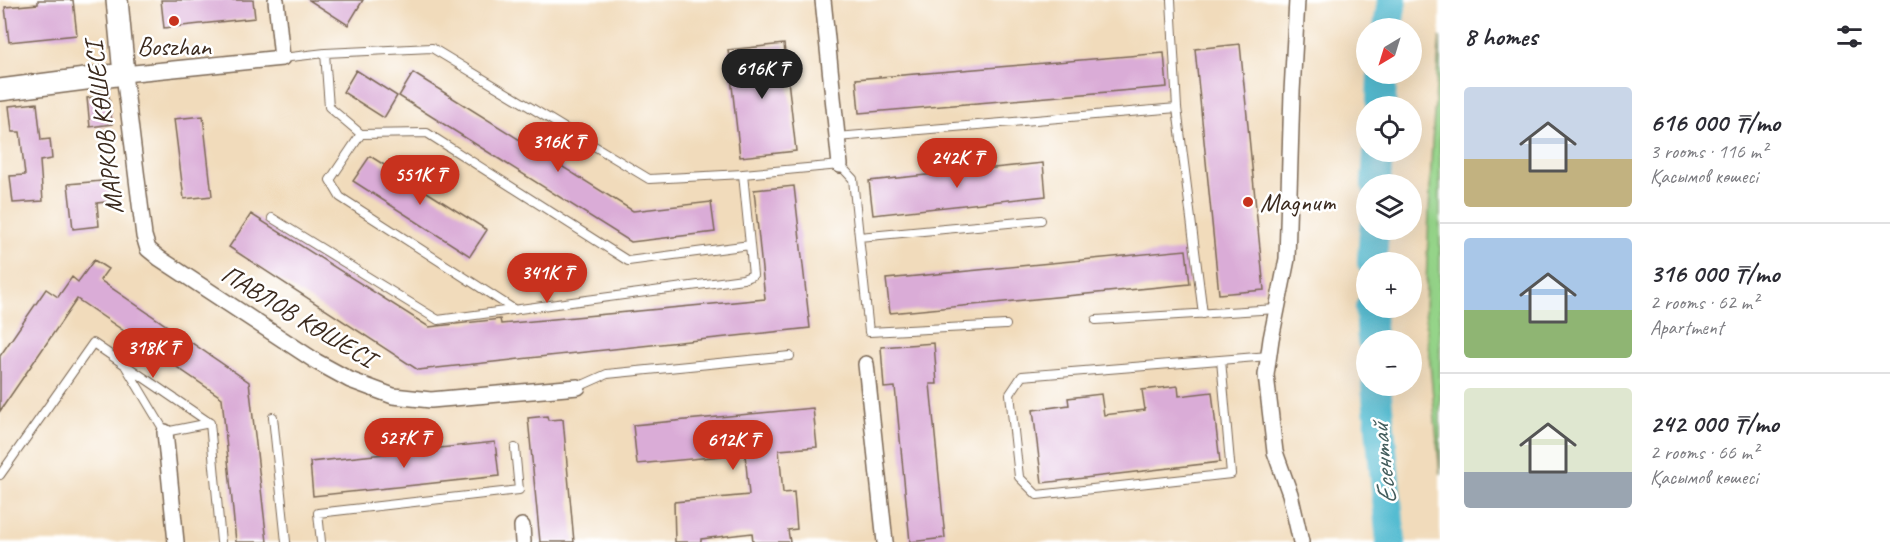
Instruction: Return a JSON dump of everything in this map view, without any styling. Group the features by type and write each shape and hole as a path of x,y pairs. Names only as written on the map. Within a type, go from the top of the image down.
{"street":[{"name":"МАРКОВ КӨШЕСІ","path":"117,0 144,236 148,249"},
{"path":"0,90 124,74 282,58 276,0"},
{"path":"828,0 840,165"},
{"path":"1297,0 1287,259 1266,375 1275,453 1290,494 1301,542"},
{"name":"ПАВЛОВ КӨШЕСІ","path":"148,249 316,362 350,380 393,396 431,400 578,387"},
{"path":"866,364 885,542"},
{"path":"165,432 176,542"},
{"path":"522,525 523,542"}],"lane":[{"path":"1171,0 1177,108 1203,314"},
{"path":"282,58 325,53 432,48 649,179 743,174 840,165 853,179 869,333 1006,325"},
{"path":"325,53 329,107 361,134 428,133 628,261 750,245"},
{"path":"837,137 1177,108"},
{"path":"361,134 330,180 340,197 515,309"},
{"path":"272,218 438,320 743,279 753,274 743,174"},
{"path":"859,237 1041,220"},
{"path":"1096,320 1277,309"},
{"path":"0,475 93,343 210,423"},
{"path":"578,387 607,374 790,356"},
{"path":"1221,360 1231,474 1037,495 1019,477 1010,394 1022,376 1269,356"},
{"path":"125,365 165,432 210,423"},
{"path":"273,417 286,542"},
{"path":"210,423 221,542"},
{"path":"321,542 318,513 519,490 515,448"}],"green space":[{"path":"1440,37 1440,474 1425,309 1432,142"}],"building":[{"path":"38,0 73,0 77,35 9,42 5,7 38,4"},
{"path":"161,0 253,0 255,18 164,28"},
{"path":"309,0 363,0 348,25"},
{"path":"784,44 796,151 740,157 728,50"},
{"path":"1240,44 1264,290 1219,294 1195,49"},
{"path":"1164,53 1167,87 859,113 856,79"},
{"path":"356,70 397,96 384,118 343,92"},
{"path":"413,73 633,211 711,202 715,232 631,242 399,96"},
{"path":"109,95 112,124 90,127 87,98"},
{"path":"37,103 41,140 50,139 52,159 40,161 43,201 13,203 10,176 25,175 20,132 12,132 9,106"},
{"path":"203,116 212,196 184,199 174,119"},
{"path":"370,156 487,230 470,256 353,181"},
{"path":"1043,163 1046,196 873,215 869,181"},
{"path":"113,180 115,201 97,203 99,226 73,229 68,184"},
{"path":"794,186 810,328 418,370 229,247 251,214 429,327 500,319 501,324 765,299 754,190"},
{"path":"1186,250 1190,284 890,313 886,279"},
{"path":"94,260 108,269 100,280 249,382 267,542 236,542 222,398 77,299 0,411 0,356 46,289 58,297 72,277 78,282"},
{"path":"934,343 937,384 930,384 945,538 910,542 895,387 884,388 881,347"},
{"path":"1178,386 1179,396 1212,392 1220,462 1042,483 1033,410 1069,405 1068,398 1101,394 1104,415 1145,410 1142,390"},
{"path":"813,408 817,447 779,450 783,493 794,492 797,529 788,530 790,542 753,542 752,533 701,539 701,542 675,542 674,502 749,495 745,454 637,464 633,425"},
{"path":"547,416 548,420 563,419 574,542 540,542 528,418"},
{"path":"495,442 499,476 313,496 310,462"}],"waterway":[{"name":"Есентай","path":"1389,18 1392,0"},
{"name":"Есентай","path":"1381,96 1382,84"},
{"name":"Есентай","path":"1377,162 1377,174"},
{"name":"Есентай","path":"1373,240 1373,252"},
{"name":"Есентай","path":"1371,318 1371,330"},
{"name":"Есентай","path":"1377,396 1391,542"}],"place":[{"name":"Boszhan","path":"174,21"},
{"name":"Magnum","path":"1248,202"}]}
